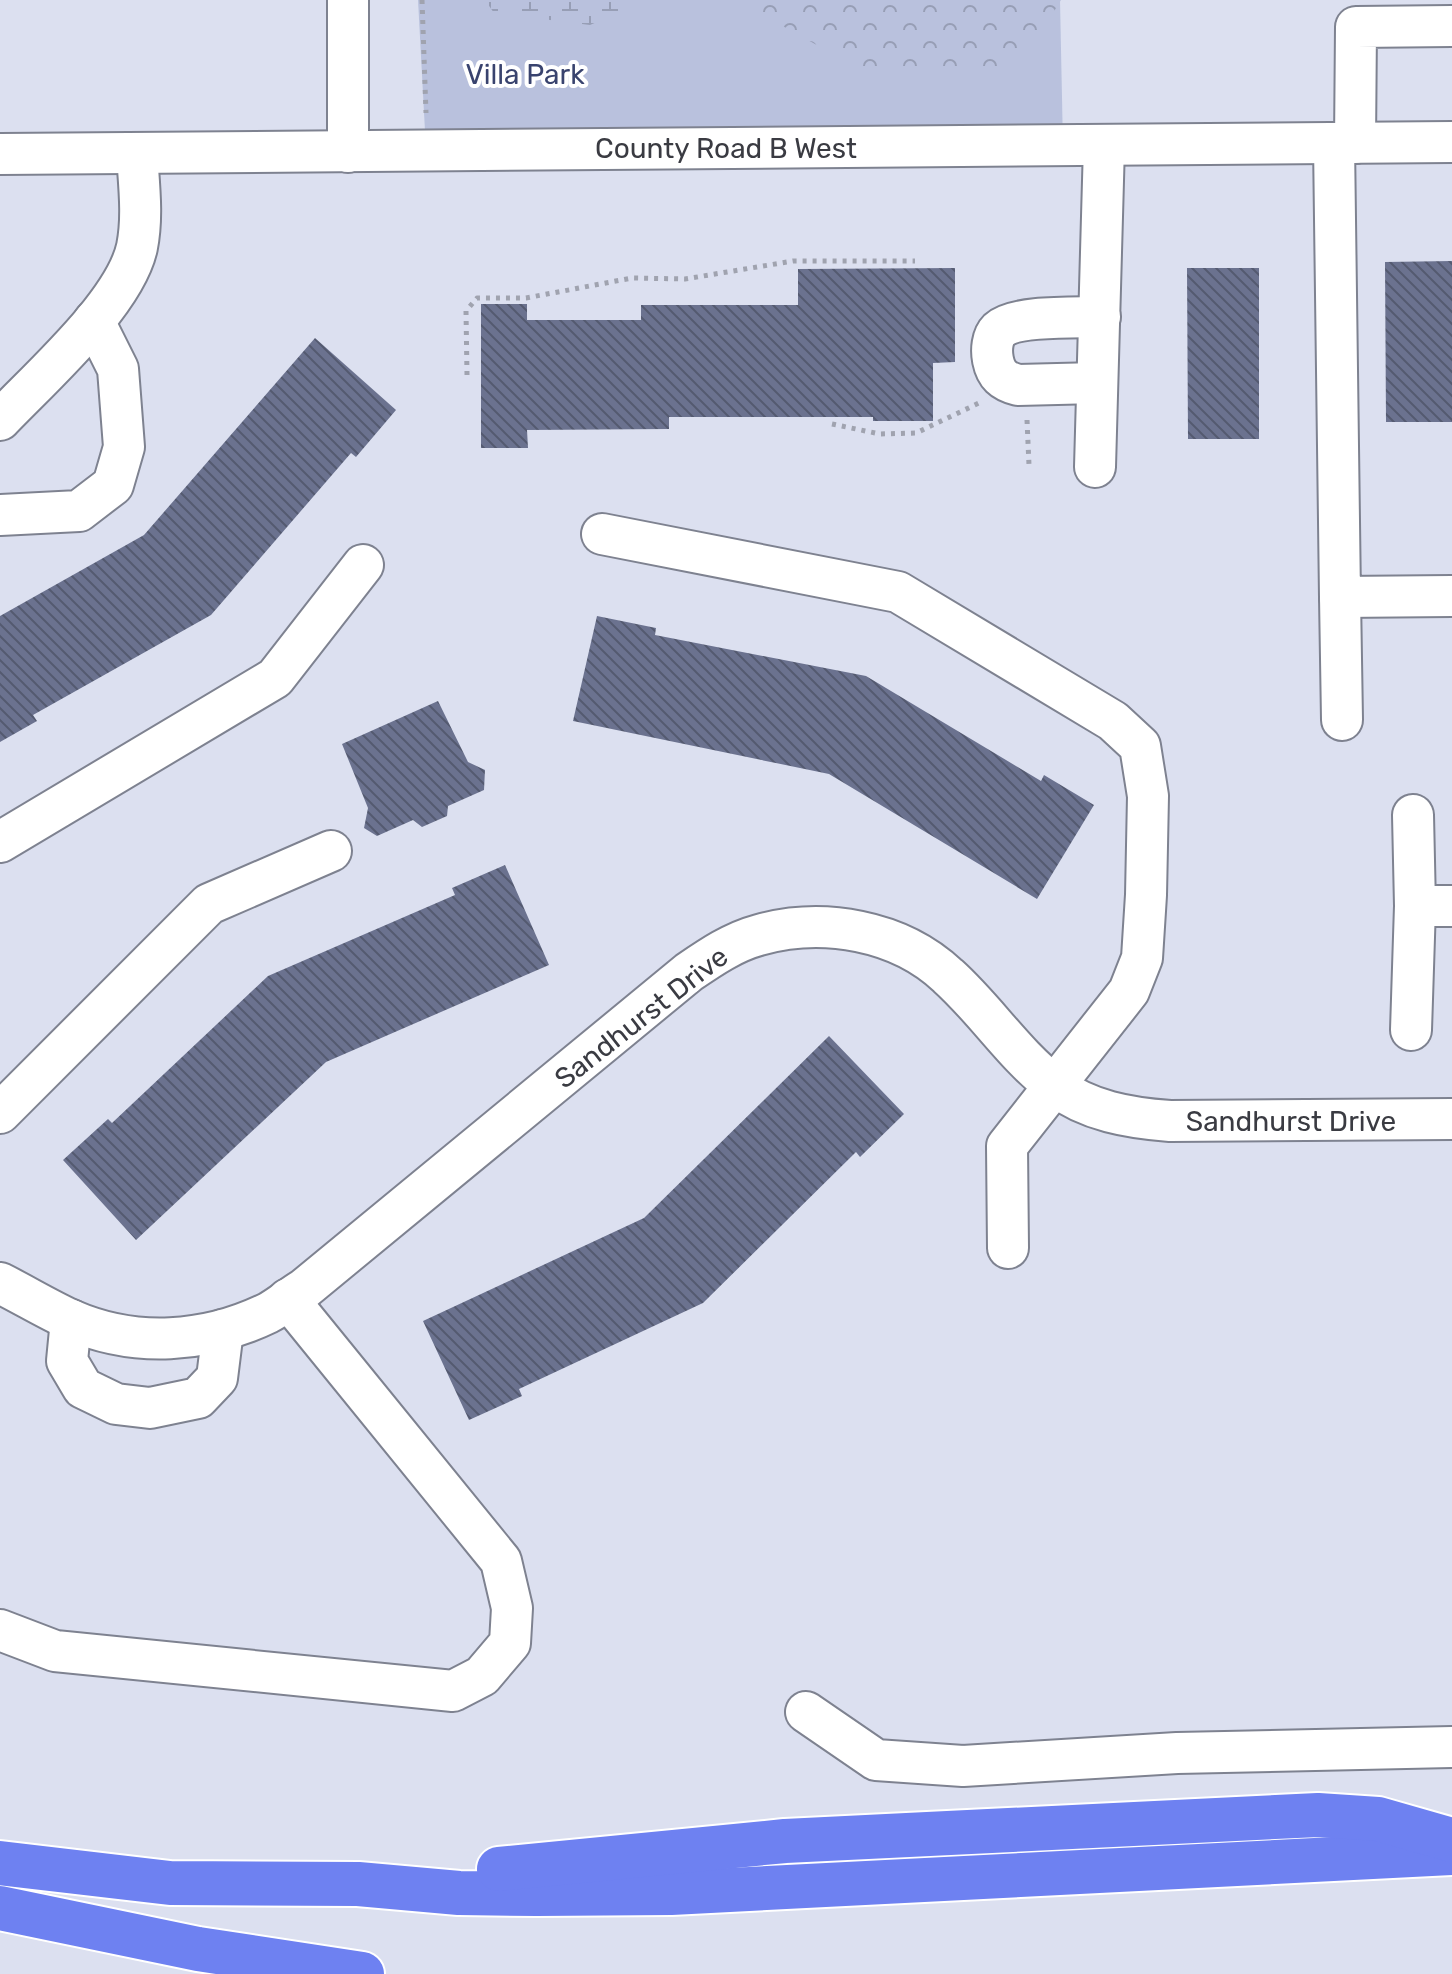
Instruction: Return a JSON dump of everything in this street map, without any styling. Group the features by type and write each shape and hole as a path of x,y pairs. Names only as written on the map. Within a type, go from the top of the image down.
{"highway":[{"path":"358,1884 785,1841 1318,1815 1378,1819 1452,1840"},
{"path":"0,1863 170,1883 358,1884 459,1893 671,1893 1452,1853"},
{"path":"0,1908 198,1949 362,1974"}],"street":[{"path":"348,0 348,152"},
{"path":"1342,720 1340,597 1345,143 1356,27 1452,26"},
{"name":"County Road B West","path":"0,154 1452,142"},
{"path":"1095,467 1104,145"},
{"path":"0,420 94,321 125,280 137,248 141,214 137,154"},
{"path":"1097,383 1018,385 1005,381 997,373 992,357 993,341 999,330 1014,322 1100,317"},
{"path":"0,515 79,511 113,485 124,447 118,369 94,321"},
{"path":"602,534 898,592 1113,721 1140,746 1148,796 1142,958 1129,991 1007,1146 1008,1248"},
{"path":"0,842 275,678 363,565"},
{"path":"1340,597 1452,596"},
{"path":"1411,1030 1434,906 1413,815"},
{"path":"0,1113 209,904 331,851"},
{"name":"Sandhurst Drive","path":"0,1283 71,1320 112,1334 150,1339 191,1338 223,1330 271,1311 689,972 719,951 757,935 797,927 839,927 878,936 914,951 945,973 1019,1053 1056,1087 1093,1107 1133,1119 1452,1119"},
{"path":"0,1630 55,1651 184,1666 453,1691 482,1676 510,1643 512,1608 501,1561 288,1299"},
{"path":"71,1320 67,1361 83,1388 116,1404 150,1408 198,1398 217,1378 223,1330"},
{"path":"806,1712 876,1760 963,1766 1177,1753 1452,1747"}],"path":[{"path":"422,0 426,150"},
{"path":"467,375 466,311 477,298 526,298 632,278 685,279 793,261 915,261"},
{"path":"832,424 880,434 916,433 991,397"}],"green space":[{"name":"Villa Park","path":"418,0 1060,0 1063,146 426,150"},
{"path":"485,0 647,0 590,25 494,13"},
{"path":"736,0 1061,0 1016,73 858,68"}],"building":[{"path":"1452,261 1452,422 1386,422 1385,262"},
{"path":"955,268 955,362 933,363 933,421 873,421 873,417 669,417 669,429 527,430 528,448 481,448 481,304 527,304 527,320 641,320 641,305 798,305 798,269"},
{"path":"1187,268 1259,268 1259,439 1188,439"},
{"path":"315,338 396,410 356,457 351,453 211,615 33,715 37,721 0,742 0,616 144,535"},
{"path":"597,616 656,628 655,635 866,676 1041,781 1044,775 1094,805 1037,899 829,774 573,721"},
{"path":"438,701 468,762 485,770 484,790 448,806 447,816 422,827 413,820 377,836 364,828 368,808 342,744"},
{"path":"505,865 549,965 326,1062 136,1240 63,1160 108,1119 112,1123 268,976 455,895 452,888"},
{"path":"829,1036 904,1114 860,1157 856,1152 703,1303 519,1389 522,1396 469,1420 423,1321 644,1218"}]}
